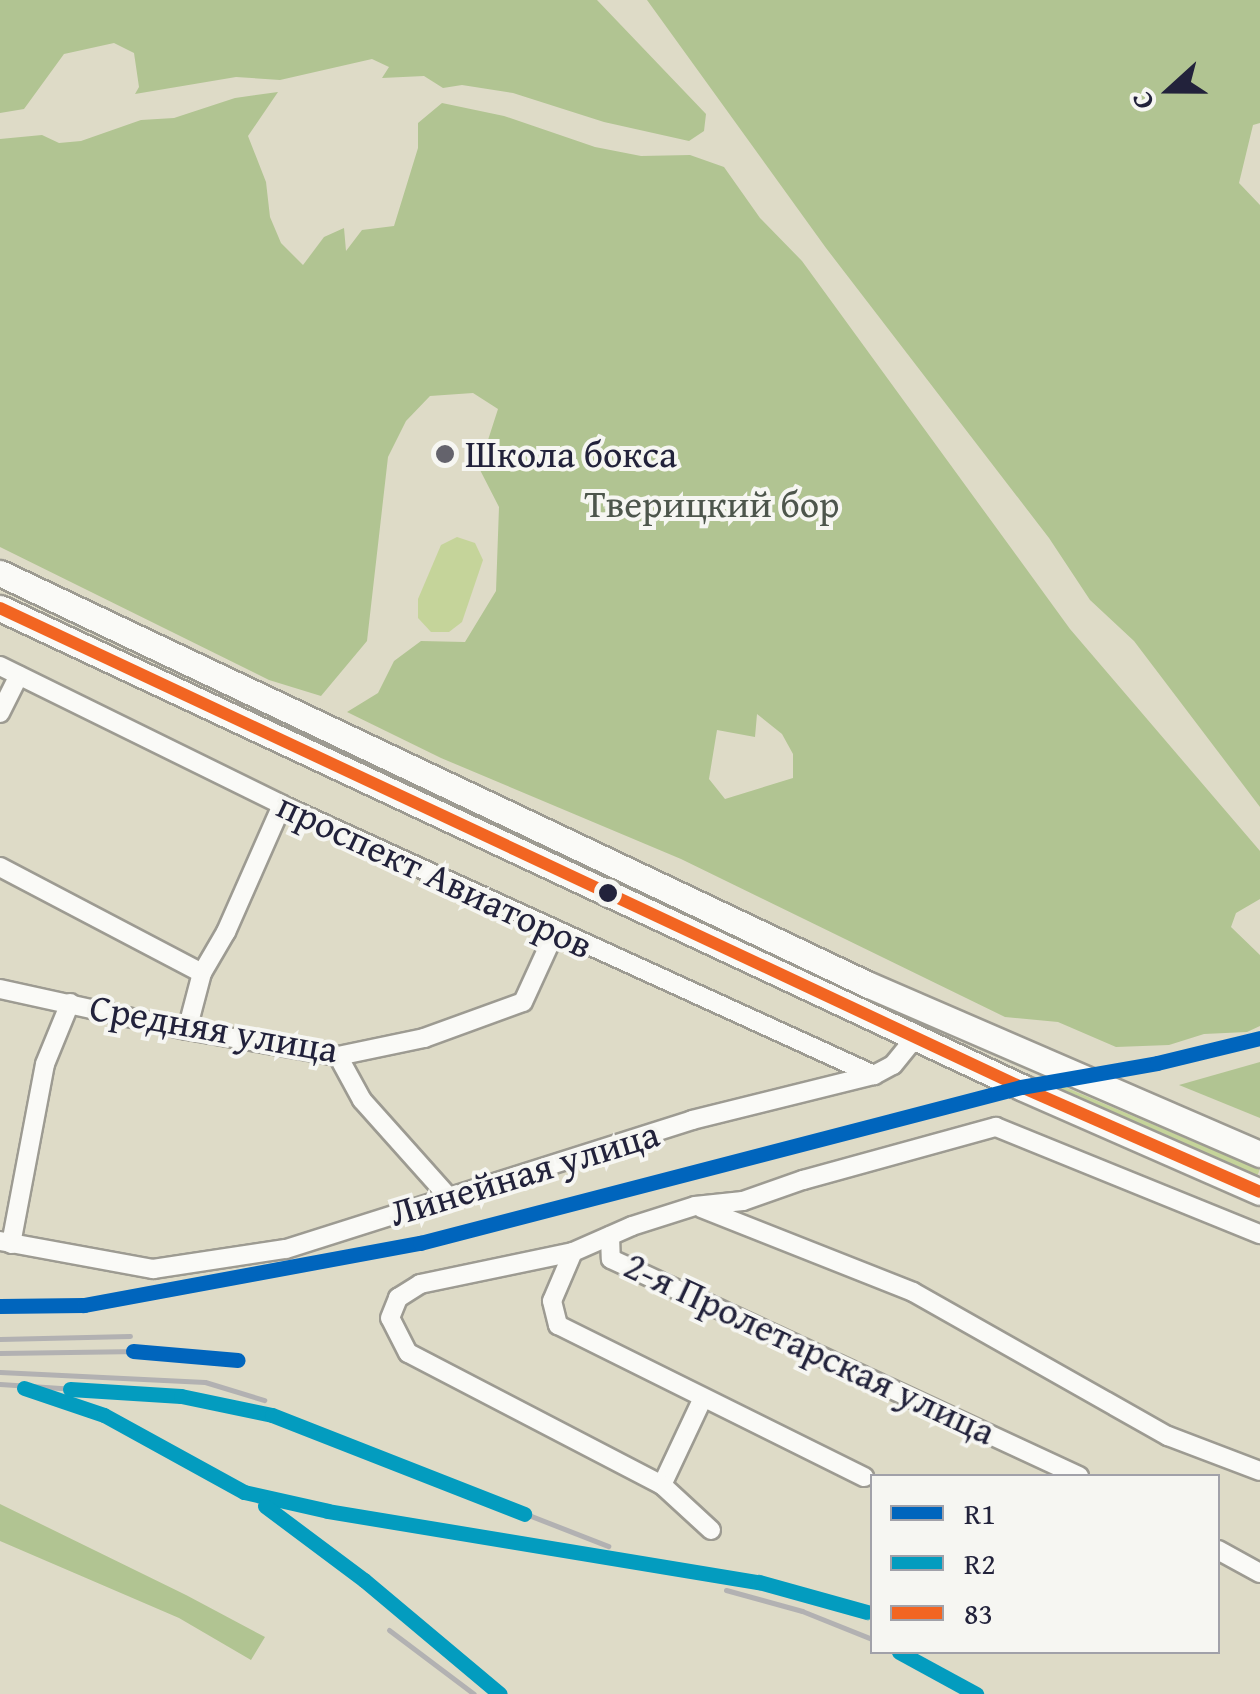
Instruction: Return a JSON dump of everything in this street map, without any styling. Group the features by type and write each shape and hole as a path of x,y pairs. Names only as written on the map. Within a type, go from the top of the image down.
{"main road":[{"path":"0,573 869,985 1260,1154"},
{"name":"проспект Авиаторов","path":"0,608 915,1038 1260,1192"}],"street":[{"name":"проспект Авиаторов","path":"0,666 282,804 874,1075"},
{"path":"0,713 19,675"},
{"path":"187,1030 202,974 226,932 282,804"},
{"path":"0,868 202,974"},
{"name":"Средняя улица","path":"0,989 187,1030 338,1056 424,1038 524,1002 556,930"},
{"path":"5,1242 45,1064 70,1002"},
{"name":"Линейная улица","path":"5,1242 153,1269 286,1249 692,1120 874,1075 893,1064 915,1038"},
{"path":"338,1056 362,1100 447,1195"},
{"path":"711,1530 662,1485 408,1353 390,1318 391,1308 406,1290 573,1252 695,1206 743,1201 803,1180 996,1126 1260,1234"},
{"path":"695,1206 913,1292 1168,1436 1260,1471"},
{"name":"2-я Пролетарская улица","path":"610,1236 611,1259 1075,1474"},
{"path":"573,1252 552,1301 558,1325 864,1478"},
{"path":"662,1485 703,1398"},
{"path":"1220,1551 1260,1574"}],"green space":[{"path":"0,0 597,0 706,114 704,131 689,141 604,122 513,93 462,85 443,88 424,76 382,78 389,67 372,59 280,80 236,77 135,94 139,87 134,53 114,43 64,54 24,109 0,113"},
{"path":"647,0 1260,0 1260,123 1253,125 1239,183 1260,205 1260,807 1134,641 1090,600 1049,538 826,248"},
{"name":"Тверицкий бор","path":"278,92 248,136 266,182 270,217 281,243 303,265 324,237 344,228 346,251 362,230 394,226 418,148 418,123 442,103 504,116 595,147 641,156 690,155 724,167 760,218 802,261 1070,629 1260,851 1260,899 1236,913 1231,927 1260,955 1260,1026 1247,1032 1204,1034 1169,1045 1116,1047 1058,1022 1005,1017 681,859 441,758 347,712 378,693 394,661 421,641 465,642 496,591 499,507 479,468 498,409 473,393 430,396 406,421 388,457 367,641 321,696 269,680 0,547 0,139 42,135 59,143 81,141 141,120 174,118 235,98","holes":["757,714 782,734 793,754 793,778 725,799 709,779 717,730 755,737"]},
{"path":"457,537 475,543 483,560 462,622 449,632 431,632 418,618 418,599 441,545"},
{"path":"1260,1062 1260,1118 1179,1085"},
{"path":"1060,1085 1260,1170 1253,1185 1054,1100"},
{"path":"0,1504 265,1637 251,1660 179,1618 0,1541"}],"railway":[{"path":"0,1306 84,1305 420,1243 1021,1087 1157,1063 1260,1038"},
{"path":"0,1339 130,1336"},
{"path":"0,1353 140,1351 238,1360"},
{"path":"0,1372 205,1382 264,1400"},
{"path":"0,1384 181,1396 272,1415 608,1546"},
{"path":"24,1388 104,1415 244,1492 328,1511 759,1582 867,1612"},
{"path":"257,1500 364,1580 500,1694"},
{"path":"726,1590 802,1611 870,1638"},
{"path":"389,1630 474,1694"},
{"path":"903,1654 976,1694"}],"transit line":[{"name":"83","path":"0,608 1021,1087 1260,1192"},
{"name":"R1","path":"0,1306 84,1305 420,1243 1021,1087 1157,1063 1260,1038"},
{"name":"R1","path":"133,1351 238,1360"},
{"name":"R2","path":"24,1388 104,1415 244,1492 328,1511 759,1582 867,1612"},
{"name":"R2","path":"70,1389 181,1396 272,1415 524,1514"},
{"name":"R2","path":"265,1506 364,1580 500,1694"},
{"name":"R2","path":"903,1654 976,1694"}],"place":[{"name":"Школа бокса","path":"445,454"}]}
